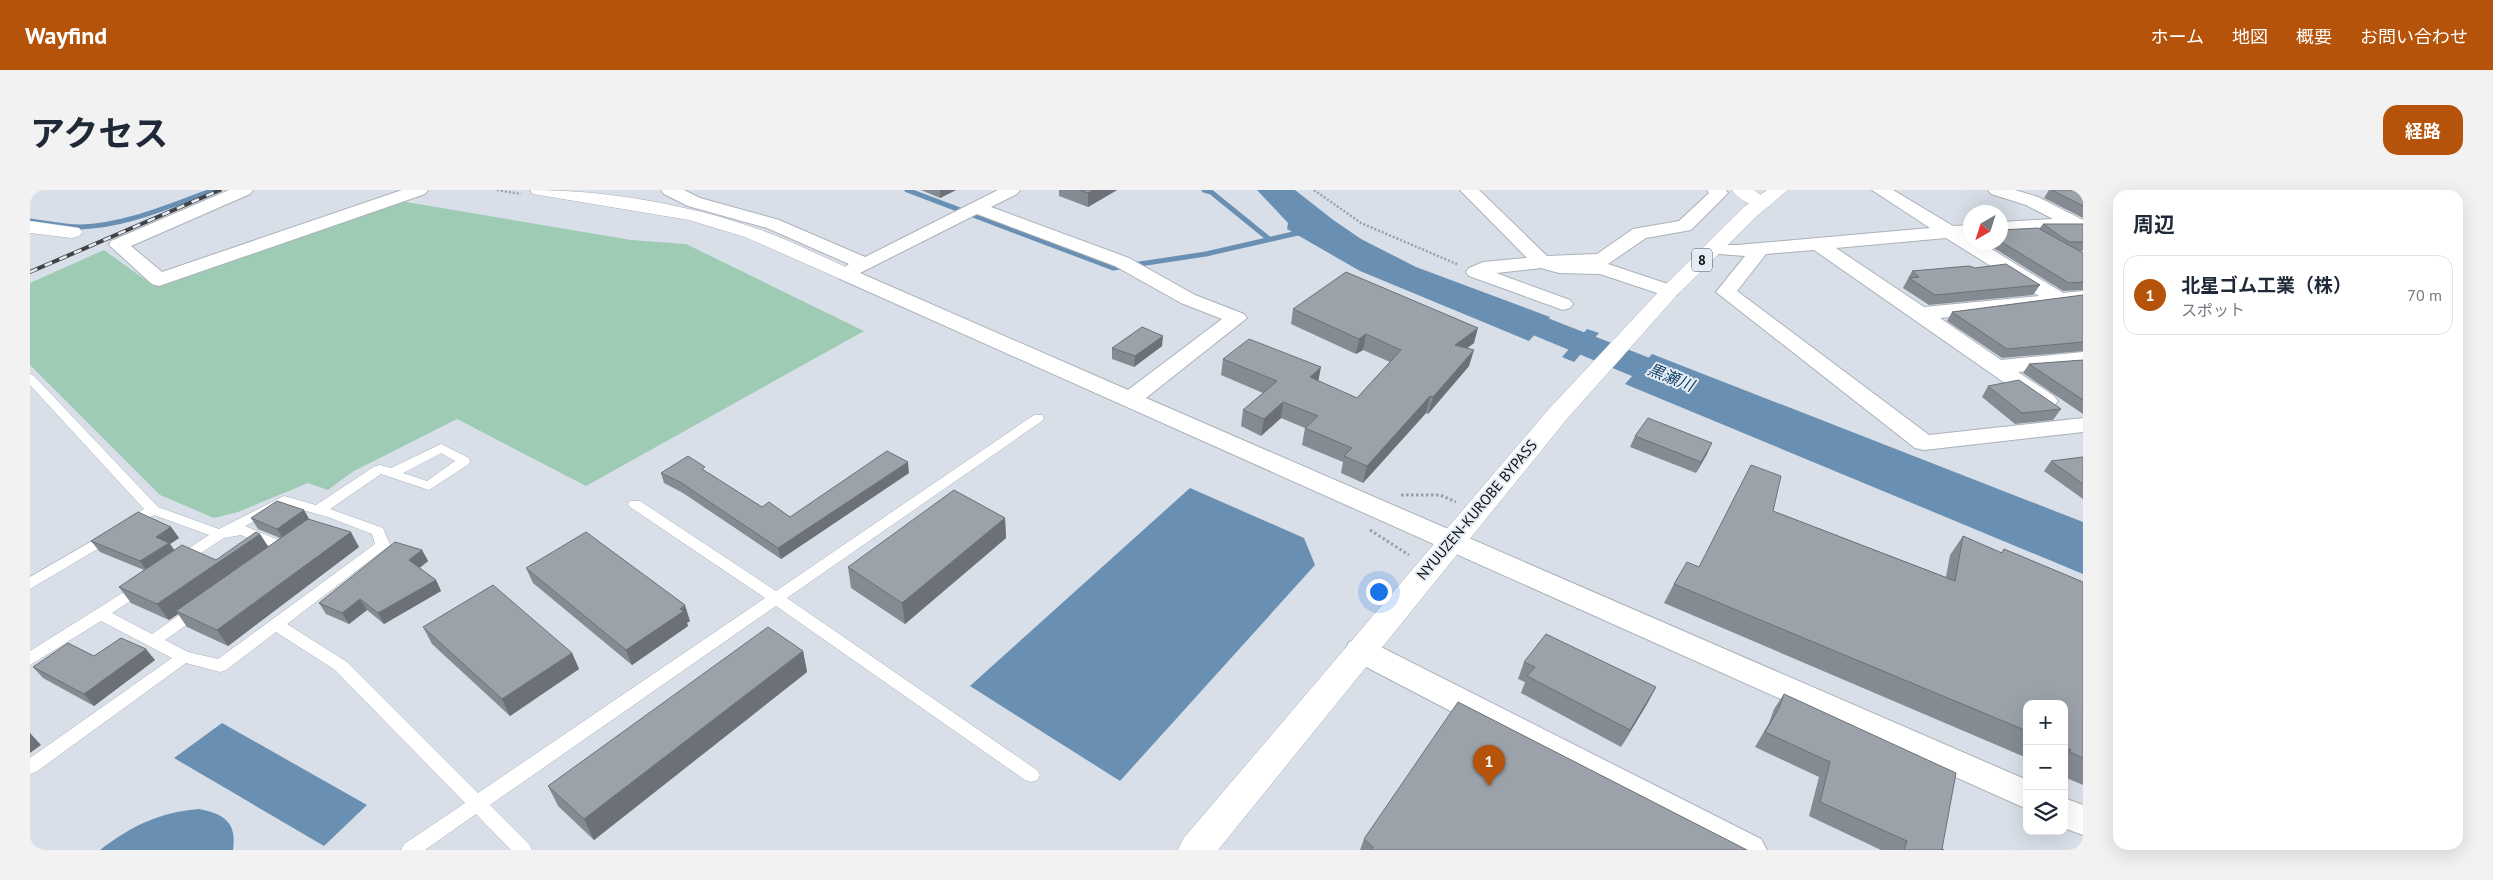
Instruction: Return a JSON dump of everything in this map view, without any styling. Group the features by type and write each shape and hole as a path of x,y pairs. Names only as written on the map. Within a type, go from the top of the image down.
{"main road":[{"path":"538,190 692,215 752,233 856,269"},
{"path":"1741,190 1762,202"},
{"name":"NYUUZEN-KUROBE BYPASS","path":"1196,850 1451,541 1590,380 1670,291 1762,202 1779,190"},
{"path":"30,227 72,232"}],"street":[{"path":"244,190 118,246 159,280 420,190"},
{"path":"670,190 694,202 773,224 856,269 1130,399 2023,793"},
{"path":"856,269 1011,190"},
{"path":"1469,190 1542,262 1559,267 1602,268 1670,291"},
{"path":"1476,272 1483,268 1542,262 1600,260 1609,256 1640,233 1685,226 1719,193 1716,190"},
{"path":"1881,190 2060,300"},
{"path":"1997,190 2032,201 2081,224"},
{"path":"976,208 1122,262 1188,299 1236,318 1130,399"},
{"path":"2008,228 2081,224"},
{"path":"1713,249 1737,251 1963,230"},
{"path":"1817,243 2082,426"},
{"path":"1761,248 1726,292 1924,443 2082,426"},
{"path":"1476,272 1563,304"},
{"path":"1921,314 2083,297"},
{"path":"1997,367 2083,359"},
{"path":"1360,650 1749,850"},
{"path":"2068,814 2083,820"}],"lane":[{"path":"30,378 153,510 220,534 242,530 289,545 270,558"},
{"path":"410,850 1038,418"},
{"path":"318,510 380,469 392,473"},
{"path":"30,659 220,534 284,500 333,514 378,531 382,545 220,666 184,657 100,614"},
{"path":"635,504 776,598 1031,775"},
{"path":"30,584 153,510"},
{"path":"317,525 333,514"},
{"path":"153,641 207,603"},
{"path":"275,624 341,666 523,850"},
{"path":"30,767 184,657"}],"path":[{"path":"1314,190 1361,223 1419,250 1476,272"}],"green space":[{"path":"400,201 631,240 686,244 864,331 586,486 457,419 352,472 328,490 308,483 238,512 214,518 160,495 30,365 30,283 104,250 154,286"}],"water":[{"path":"1257,190 1295,190 1361,239 1416,267 1550,317 1529,341 1360,271 1287,229 1288,223"},
{"path":"1587,329 1599,333 1574,362 1562,357"},
{"path":"1652,354 2083,522 2083,574 1625,384"},
{"path":"1190,488 1304,538 1315,565 1120,781 970,686"},
{"path":"222,723 367,805 324,846 174,758"},
{"path":"199,809 222,817 227,821 233,832 233,850 100,850 123,834 146,822 171,813"}],"building":[{"path":"1079,190 1094,190 1088,193"},
{"path":"2052,190 2083,190 2083,206"},
{"path":"2043,224 2083,224 2083,242 2069,242"},
{"path":"2038,228 2083,253 2083,282 2069,283 2008,246 2008,230"},
{"path":"2006,264 2040,285 1935,295 1909,278 1919,277 1912,271 1969,266 1975,268"},
{"path":"1346,272 1478,328 1455,345 1474,350 1433,397 1430,396 1367,466 1344,456 1352,448 1305,428 1318,416 1283,402 1264,419 1243,410 1277,381 1223,359 1249,339 1321,367 1310,377 1357,398 1401,350 1366,334 1359,339 1293,309"},
{"path":"2083,295 2083,342 2007,349 1952,312"},
{"path":"1142,327 1163,336 1135,356 1112,348"},
{"path":"2083,360 2083,400 2029,364"},
{"path":"2019,380 2061,409 2022,413 1988,386"},
{"path":"1648,418 1712,443 1701,462 1635,436"},
{"path":"887,451 908,462 778,548 680,482 661,473 688,456 705,467 702,469 762,507 769,502 790,517"},
{"path":"2083,457 2083,484 2051,461"},
{"path":"1751,465 1781,476 1773,511 1955,581 1963,536 2002,553 2004,549 2083,582 2083,758 2070,752 2071,750 2068,749 2068,700 2023,700 2023,729 1674,584 1687,562 1699,567"},
{"path":"954,490 1005,518 902,603 848,567"},
{"path":"277,501 304,510 277,529 251,518"},
{"path":"138,512 171,527 156,537 169,543 140,561 91,541"},
{"path":"308,519 351,532 217,630 176,611"},
{"path":"256,532 260,534 157,604 119,587 182,545 216,560"},
{"path":"586,532 685,605 680,609 684,611 626,650 526,568"},
{"path":"395,542 422,550 409,560 436,580 378,613 360,599 342,613 319,603"},
{"path":"493,585 572,653 502,699 423,627"},
{"path":"768,627 803,651 584,819 548,786"},
{"path":"1546,634 1656,687 1630,730 1527,676 1535,667 1524,662"},
{"path":"121,638 146,649 84,694 33,667 68,643 94,656"},
{"path":"1784,694 1956,773 1942,849 1944,850 1904,850 1907,841 1820,802 1830,762 1765,732 1779,708"},
{"path":"1458,702 1747,850 1371,850 1373,847 1364,839"}],"waterway":[{"path":"30,221 61,226 97,226 148,214 214,190"},
{"path":"907,190 1113,268 1206,254 1302,232"},
{"path":"1204,190 1211,192 1269,239"},
{"name":"黒瀬川","path":"1489,305 1693,388"}],"railway":[{"path":"30,272 220,190"}],"place":[{"name":"北星ゴム工業（株）","path":"1489,786"}]}
